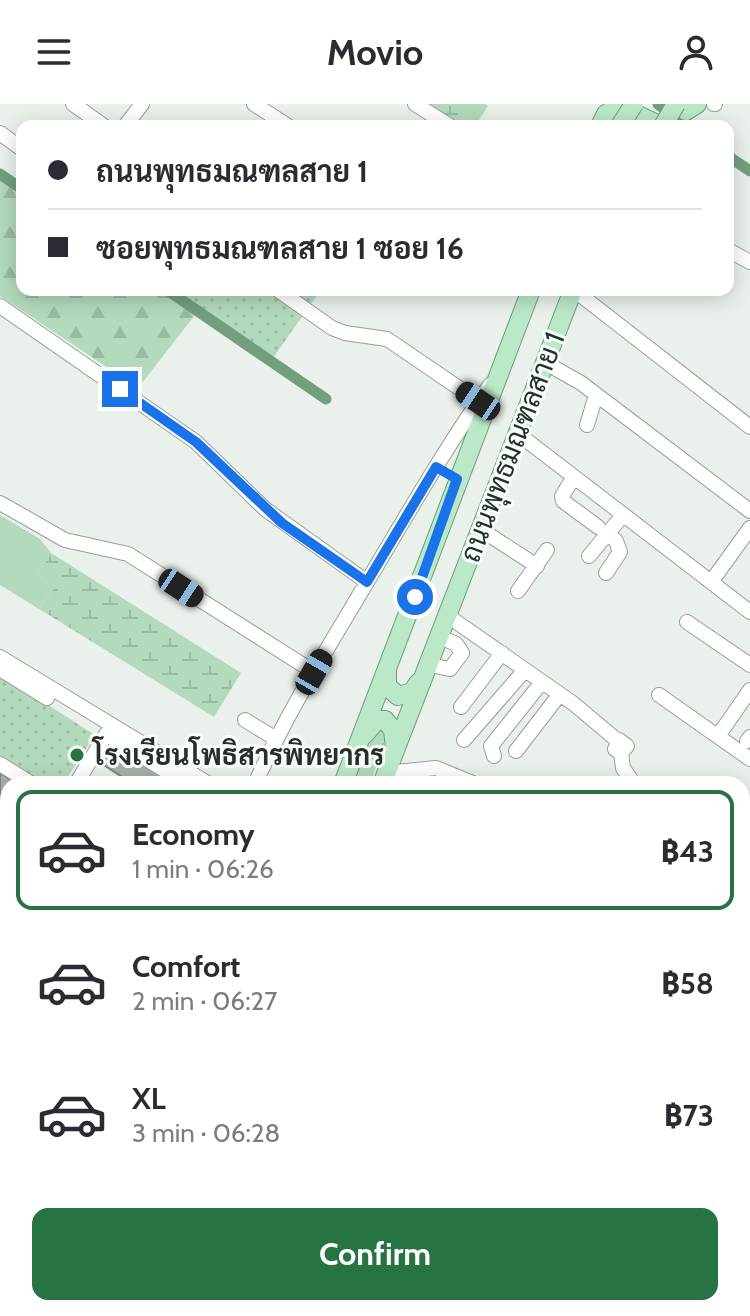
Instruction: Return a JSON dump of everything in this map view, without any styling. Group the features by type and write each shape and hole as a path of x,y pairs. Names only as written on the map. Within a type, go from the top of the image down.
{"main road":[{"path":"675,104 686,111 697,104"},
{"path":"603,120 606,114 619,106 649,120"},
{"name":"ถนนพุทธมณฑลสาย 1","path":"346,776 494,379 529,296"},
{"name":"ถนนพุทธมณฑลสาย 1","path":"385,776 572,296"},
{"path":"387,671 387,686 398,696 412,692 428,669"},
{"path":"360,740 377,720 385,720 393,730 396,749"}],"street":[{"path":"73,104 96,120"},
{"path":"130,120 142,104"},
{"path":"254,104 279,120"},
{"path":"415,104 440,120"},
{"path":"287,296 332,328 387,339 478,401"},
{"path":"582,296 750,427"},
{"path":"0,306 196,442 265,509 367,582"},
{"path":"544,362 568,374 750,511"},
{"path":"259,776 276,739 367,582 436,467 494,379"},
{"path":"587,425 596,395"},
{"path":"517,433 750,612"},
{"path":"436,467 457,479"},
{"path":"574,477 562,496 563,501 616,541 620,552 606,573"},
{"path":"0,503 65,540 128,554 314,672"},
{"path":"589,556 603,530 623,515"},
{"path":"711,582 750,528"},
{"path":"480,529 537,566"},
{"path":"518,591 547,550"},
{"path":"448,616 595,720 620,747 626,776"},
{"path":"687,622 750,665"},
{"path":"461,707 502,653"},
{"path":"0,657 196,776"},
{"path":"0,669 174,776"},
{"path":"464,740 525,670"},
{"path":"494,756 491,746 542,682"},
{"path":"718,736 750,690"},
{"path":"516,751 560,694"},
{"path":"659,695 750,759"},
{"path":"245,720 276,739"},
{"path":"81,776 106,734"},
{"path":"0,764 19,776"},
{"path":"394,776 436,768 449,776"}],"green space":[{"path":"430,104 488,106 479,120 454,120"},
{"path":"0,168 16,180 16,296 167,296 195,315 138,388 0,296"},
{"path":"167,296 317,296 268,365"},
{"path":"0,515 40,539 51,553 37,575 55,586 39,609 0,585"},
{"path":"51,553 241,673 214,717 39,609 55,586 37,575"},
{"path":"0,674 95,735 68,776 31,776 0,756"},
{"path":"380,725 387,736 373,776 354,776 372,731"}],"building":[{"path":"109,739 168,776 121,776 96,760"}],"waterway":[{"path":"658,104 679,120"},
{"path":"734,160 750,171"},
{"path":"0,174 16,185"},
{"path":"176,296 326,399"}],"place":[{"name":"โรงเรียนโพธิสารพิทยากร","path":"77,755"}],"route":[{"path":"120,389 196,442 282,523 367,582 436,467 450,472 457,479 415,597"}]}
